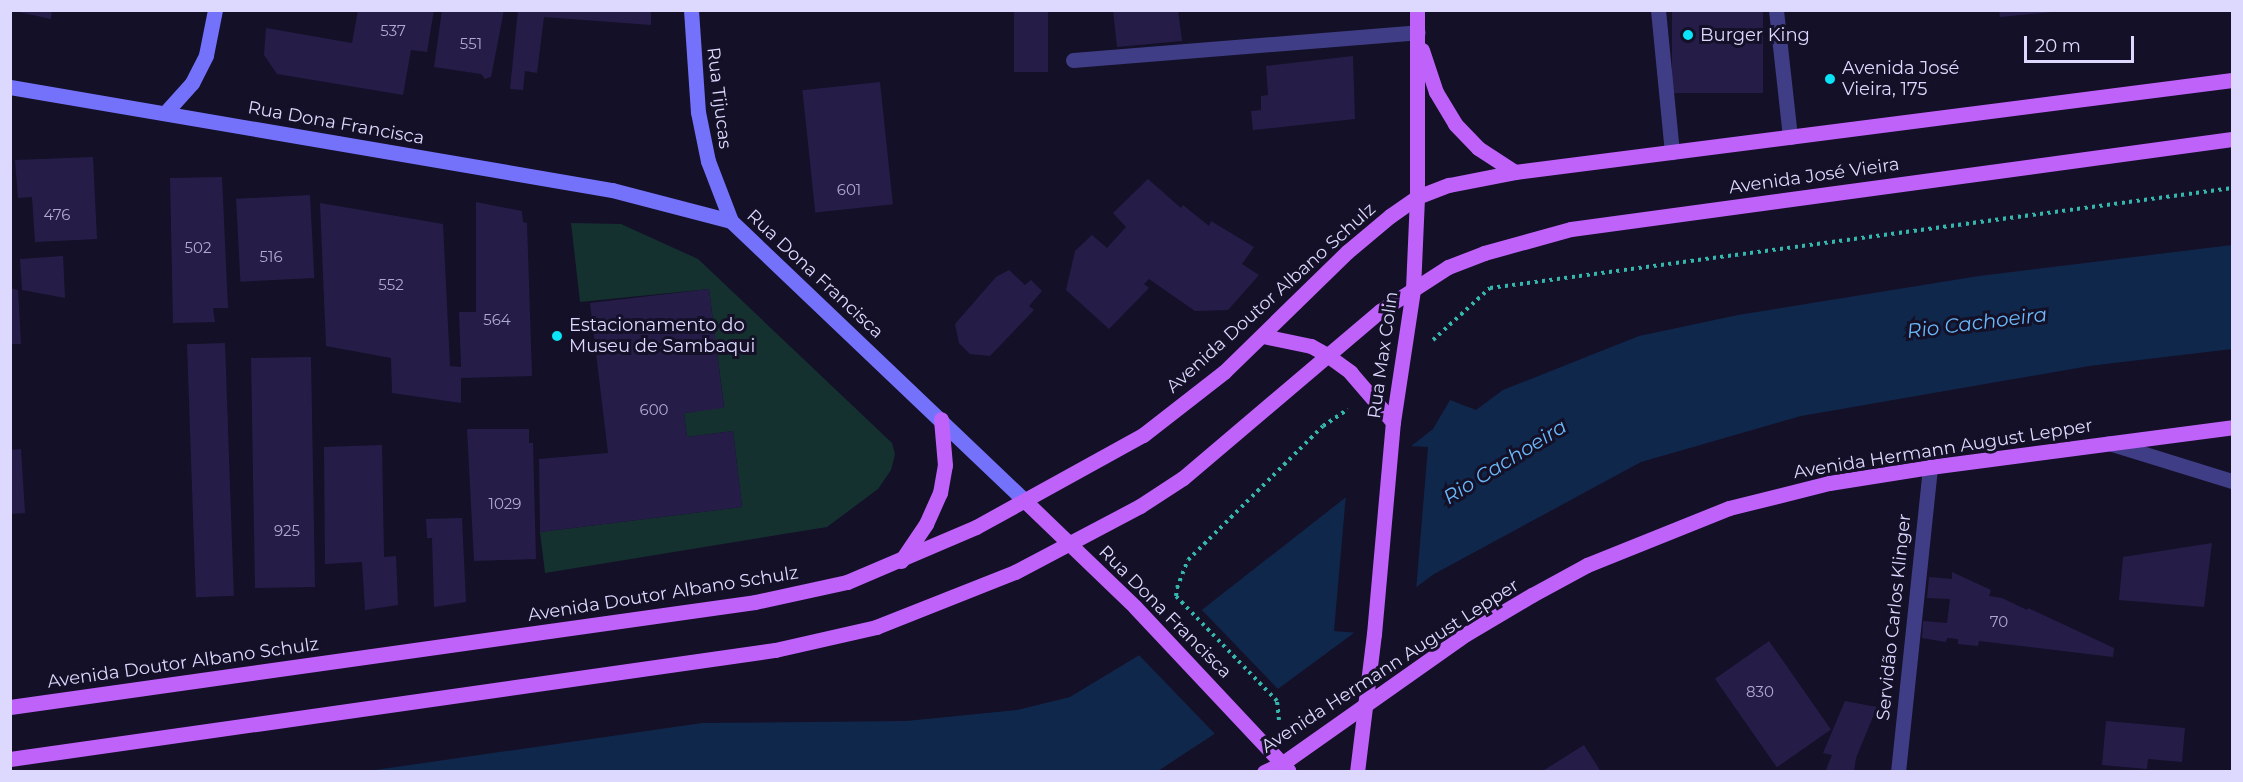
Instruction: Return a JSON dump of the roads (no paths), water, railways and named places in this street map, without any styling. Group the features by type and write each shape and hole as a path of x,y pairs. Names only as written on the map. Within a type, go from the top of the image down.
{"main road":[{"path":"165,113 192,82 206,55 215,10"},
{"name":"Rua Tijucas","path":"691,10 700,122 708,161 731,221"},
{"name":"Rua Max Colin","path":"1366,704 1393,422 1413,289 1418,197 1417,10"},
{"path":"1418,35 1436,92 1455,124 1478,148 1515,172"},
{"path":"1418,197 1458,183 1515,172 2232,80"},
{"name":"Rua Dona Francisca","path":"10,87 612,190 731,221 940,419 1149,622 1286,767"},
{"name":"Avenida José Vieira","path":"1413,289 1457,263 1571,229 2232,139"},
{"name":"Avenida Doutor Albano Schulz","path":"10,707 755,602 847,582 900,562 1026,502 1143,435 1197,395 1263,336 1347,252 1418,197"},
{"path":"10,759 824,641 927,609 1070,545 1183,478 1352,332 1413,289"},
{"path":"1263,336 1311,346 1327,355 1370,395 1393,422"},
{"path":"900,562 926,524 940,493 945,465 940,419"},
{"name":"Avenida Hermann August Lepper","path":"1264,771 1286,767 1366,704 1466,634 1587,565 1666,531 1774,495 1930,467 2232,427"},
{"path":"1357,771 1366,704"}],"street":[{"path":"1658,10 1672,152"},
{"path":"1776,10 1790,137"},
{"path":"1073,60 1418,35"},
{"path":"2109,443 2232,482"},
{"name":"Servidão Carlos Klinger","path":"1898,771 1930,467"}],"water":[{"name":"Rio Cachoeira","path":"2232,245 2232,349 2089,366 1801,416 1641,462 1434,574 1237,719 1158,771 361,772 702,723 906,721 1017,710 1070,697 1161,642 1433,429 1450,400 1476,410 1503,390 1639,336 1738,315 1979,276"}],"place":[{"name":"Burger King","path":"1688,35"},
{"name":"Avenida José Vieira, 175","path":"1830,79"},
{"name":"Estacionamento do Museu de Sambaqui","path":"557,336"}]}
